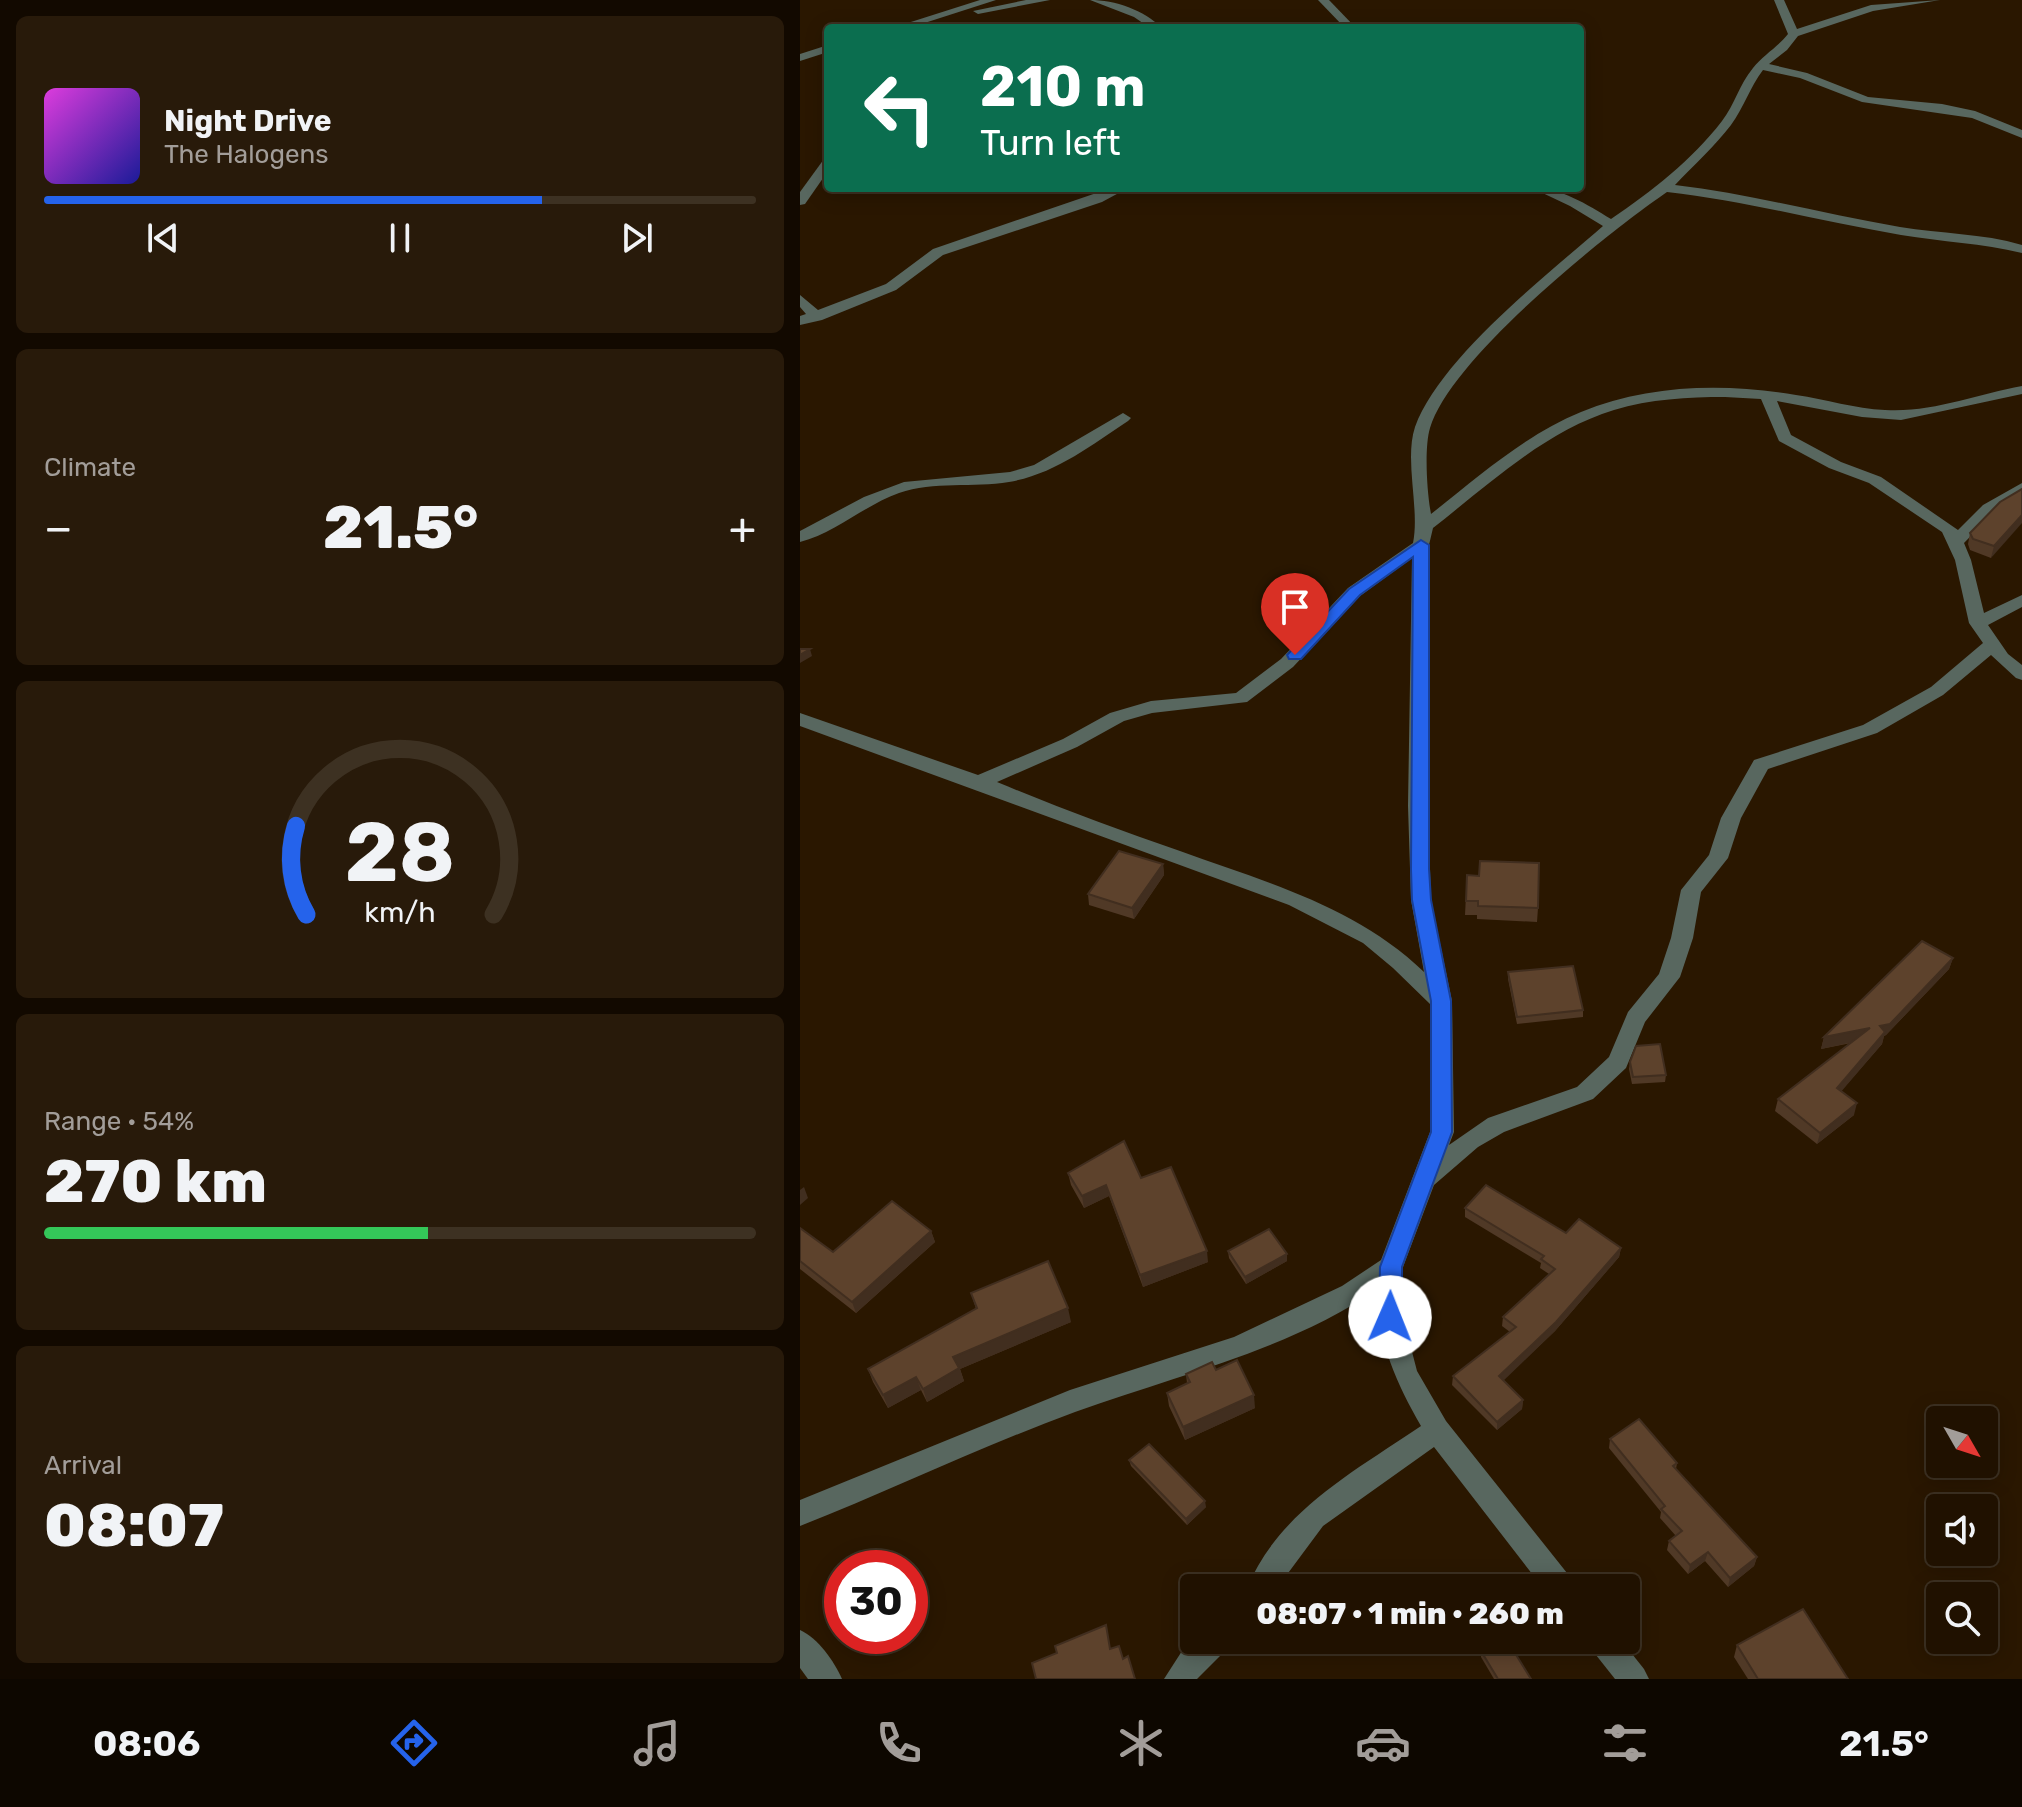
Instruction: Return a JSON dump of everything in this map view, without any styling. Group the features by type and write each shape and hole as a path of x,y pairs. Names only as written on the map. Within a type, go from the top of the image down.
{"street":[{"path":"913,24 991,0"},
{"path":"948,15 1045,0"},
{"path":"1095,0 1138,15 1151,24"},
{"path":"1323,0 1347,24"},
{"path":"1779,0 1794,34"},
{"path":"1550,1574 1437,1430 1405,1374 1390,1317 1391,1267 1442,1132 1441,1001 1421,900 1418,806 1422,429 1443,387 1475,349 1611,225 1665,188 1725,125 1736,109 1744,87 1760,66 1783,48 1794,34 1871,8 1935,0"},
{"path":"800,58 824,49"},
{"path":"1760,66 1803,75 1866,100 1942,108 1975,115 2022,134"},
{"path":"800,201 824,168"},
{"path":"1665,188 1726,195 1897,230 1988,240 2022,249"},
{"path":"800,321 891,287 938,252 1113,192"},
{"path":"1548,192 1575,203 1611,225"},
{"path":"800,299 817,317"},
{"path":"979,782 1070,743 1117,717 1151,707 1240,698 1250,693 1275,676 1354,592 1509,463 1569,424 1607,408 1716,391 1767,395 1887,415 1923,412 2022,390"},
{"path":"1767,395 1784,438 1835,465 1886,486 1897,496 1940,521 1956,541 1978,623 1991,645 2013,669 2022,674"},
{"path":"800,537 894,489 937,479 972,480 1027,474 1123,418"},
{"path":"1956,541 1989,508 2022,488"},
{"path":"1978,623 2022,600"},
{"path":"1426,1179 1470,1140 1496,1125 1585,1093 1618,1062 1636,1018 1669,977 1682,938 1691,890 1718,858 1731,818 1761,765 1870,729 1937,691 1991,645"},
{"path":"800,719 1296,900 1370,938 1401,962 1441,1001"},
{"path":"800,1513 1070,1402 1240,1346 1351,1294 1391,1267"},
{"path":"1270,1574 1313,1517 1437,1430"},
{"path":"800,1645 827,1679"},
{"path":"1179,1679 1200,1654"},
{"path":"1613,1654 1634,1679"}],"building":[{"path":"2022,489 2022,515 1994,546 1973,539 1970,533 2000,502"},
{"path":"1119,851 1163,864 1132,908 1088,894"},
{"path":"1480,861 1539,863 1538,908 1478,906 1478,901 1466,901 1467,875 1479,876"},
{"path":"1922,941 1953,958 1890,1024 1880,1026 1885,1032 1837,1088 1857,1103 1820,1133 1778,1099 1870,1028 1824,1037"},
{"path":"1573,966 1583,1010 1517,1017 1508,972"},
{"path":"1660,1044 1666,1075 1633,1077 1630,1062 1636,1046"},
{"path":"1124,1141 1141,1178 1171,1167 1207,1251 1140,1275 1106,1185 1082,1196 1068,1173"},
{"path":"1486,1185 1566,1233 1579,1219 1621,1248 1556,1322 1499,1376 1523,1400 1497,1422 1453,1376 1516,1327 1503,1317 1555,1269 1541,1259 1544,1256 1465,1208"},
{"path":"892,1201 931,1231 852,1302 800,1261 800,1228 833,1252"},
{"path":"1269,1229 1287,1254 1245,1277 1228,1251"},
{"path":"1048,1261 1068,1308 953,1357 959,1368 923,1389 916,1377 883,1395 868,1369 977,1308 971,1293"},
{"path":"1237,1360 1254,1395 1183,1427 1167,1393 1190,1382 1186,1374 1212,1362 1216,1370"},
{"path":"1639,1419 1677,1463 1673,1466 1757,1557 1730,1578 1708,1552 1690,1565 1669,1541 1682,1531 1661,1509 1665,1506 1610,1439"},
{"path":"1149,1444 1205,1501 1186,1519 1129,1460"},
{"path":"1803,1609 1848,1679 1758,1679 1737,1645"},
{"path":"1106,1625 1110,1649 1119,1646 1123,1659 1128,1656 1135,1679 1036,1679 1032,1663 1057,1653 1055,1646"},
{"path":"1483,1654 1516,1654 1531,1679 1498,1679"}],"route":[{"path":"1295,655 1354,592 1421,545 1423,585 1418,806 1421,900 1441,1001 1442,1132 1391,1267 1390,1317"}]}
